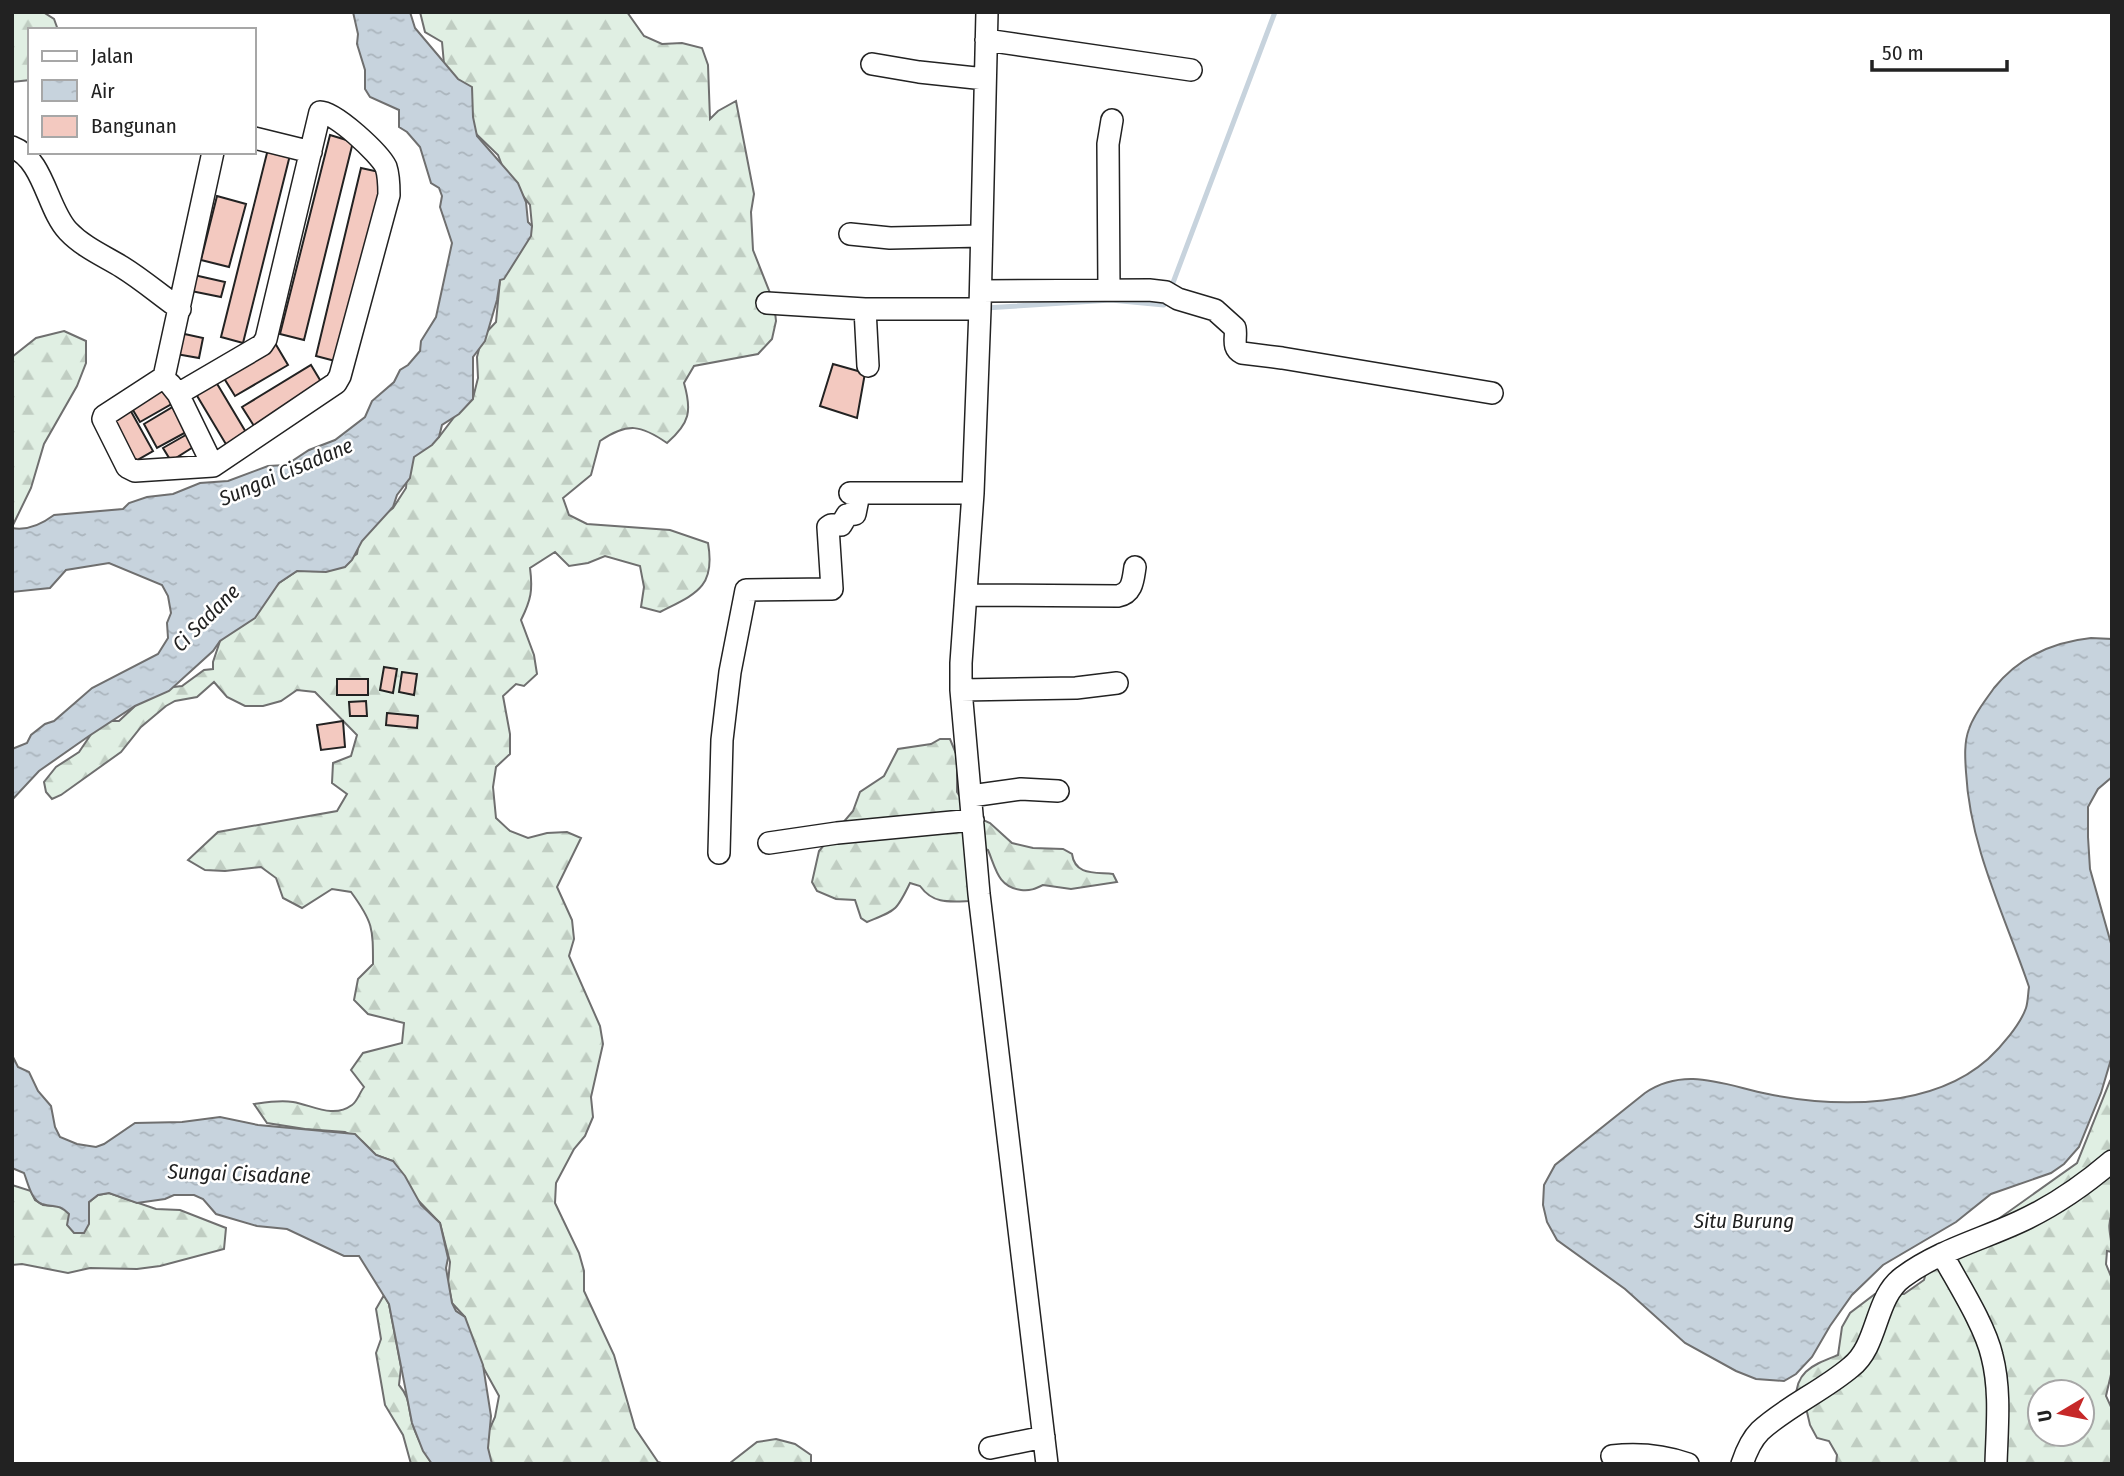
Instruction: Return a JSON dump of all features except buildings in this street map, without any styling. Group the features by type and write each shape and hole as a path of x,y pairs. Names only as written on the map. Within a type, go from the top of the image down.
{"street":[{"path":"987,12 973,493 961,690 1036,1438 1047,1464"},
{"path":"986,40 1191,70"},
{"path":"872,64 985,79"},
{"path":"178,394 262,345 266,339 319,114 326,113 355,132 385,166 389,195 336,383 213,466 135,471 127,467 104,423 104,416 164,377 213,154"},
{"path":"1109,290 1108,144 1112,120"},
{"path":"256,138 311,152"},
{"path":"12,147 19,149 29,158 67,230 93,251 122,267 180,309"},
{"path":"850,234 890,238 981,236"},
{"path":"767,303 865,309 1109,290 1166,292 1178,299 1214,310 1235,328 1235,345 1242,353 1492,393"},
{"path":"865,309 869,366"},
{"path":"164,377 178,394 213,466"},
{"path":"719,853 722,740 730,672 746,590 832,589 828,527 841,525 847,515 855,514 855,493 973,493"},
{"path":"966,595 1118,596 1129,590 1133,583 1135,567"},
{"path":"961,690 1076,688 1117,683"},
{"path":"971,796 1021,789 1058,791"},
{"path":"769,843 837,833 973,820"},
{"path":"1742,1464 1747,1449 1758,1433 1853,1366 1863,1356 1889,1294 1901,1278 1941,1254 2021,1221 2064,1197 2112,1161"},
{"path":"1941,1254 1979,1324 1992,1355 1998,1400 1996,1464"},
{"path":"990,1448 1036,1438"},
{"path":"1612,1456 1660,1456 1688,1464"}],"green space":[{"path":"12,12 43,12 54,19 57,28 28,28 28,80 12,82"},
{"path":"420,12 627,12 644,36 662,44 682,43 702,48 708,65 710,119 736,101 754,194 751,212 753,250 774,303 776,321 772,339 758,354 694,366 684,383 688,401 685,423 667,443 642,429 627,429 610,435 600,441 591,475 563,498 569,515 587,524 670,530 708,543 709,570 706,580 693,594 660,612 641,607 644,587 640,566 605,556 588,563 569,566 555,552 530,568 530,595 521,620 534,655 537,674 524,686 516,684 503,696 510,734 510,754 496,767 493,787 496,818 510,831 528,838 567,832 581,838 557,887 572,920 574,939 569,956 600,1026 603,1044 591,1097 593,1117 585,1136 574,1149 556,1183 555,1203 579,1253 584,1271 584,1291 614,1355 635,1428 658,1462 665,1464 490,1464 486,1437 495,1417 499,1396 468,1340 465,1317 452,1303 448,1283 450,1262 440,1223 413,1195 393,1161 376,1155 362,1141 345,1132 267,1123 254,1104 288,1101 330,1111 345,1109 354,1104 364,1087 351,1070 363,1053 402,1043 404,1023 368,1014 354,1000 358,979 373,964 373,952 368,918 351,892 332,889 302,908 283,898 276,878 261,867 205,870 188,860 218,832 337,811 347,794 332,783 333,763 351,756 357,735 315,692 297,690 281,701 263,706 245,706 227,697 214,682 197,697 175,701 166,706 141,727 121,752 61,795 52,799 46,792 44,782 56,767 79,752 100,721 119,721 140,698 156,689 182,686 204,670 213,669 220,641 279,583 297,571 339,566 357,554 361,532 393,508 406,488 408,466 420,448 439,437 458,412 473,398 482,337 496,322 500,280 532,226 530,205 505,173 498,155 469,127 454,81 444,64 442,42 425,32"},
{"path":"64,331 86,341 86,363 77,386 44,444 31,488 12,527 12,357 36,338"},
{"path":"940,739 950,739 957,756 957,792 972,815 990,823 1012,843 1033,848 1063,849 1072,854 1077,866 1087,872 1113,874 1117,882 1071,889 1043,885 1027,890 1013,888 999,876 988,850 979,846 969,901 936,899 920,886 910,883 894,909 867,922 861,918 855,900 836,899 817,891 812,882 819,851 853,811 860,792 884,776 898,749 931,744"},
{"path":"2110,1081 2112,1082 2112,1214 2109,1228 2112,1252 2107,1251 2106,1264 2112,1279 2112,1370 2106,1396 2112,1409 2112,1464 1836,1464 1837,1455 1829,1441 1817,1438 1807,1412 1796,1403 1798,1383 1802,1376 1813,1366 1838,1355 1842,1327 1850,1313 1875,1294 1904,1294 1924,1280 1932,1251 1997,1220 2077,1163"},
{"path":"12,1185 31,1191 35,1200 43,1205 63,1207 89,1202 98,1195 109,1193 156,1209 180,1210 226,1228 224,1249 160,1266 137,1269 90,1268 68,1273 22,1264 12,1265"},
{"path":"384,1295 389,1304 401,1367 399,1385 407,1398 416,1433 432,1464 411,1464 403,1435 385,1405 376,1353 381,1339 376,1309"},
{"path":"776,1439 795,1444 811,1455 811,1464 711,1464 730,1463 757,1442"}],"water":[{"path":"353,12 410,12 415,28 458,79 472,87 477,136 518,183 526,202 528,222 532,226 531,236 504,279 500,280 485,341 473,357 473,399 459,414 442,425 439,437 432,445 414,457 410,478 397,495 393,507 362,541 345,567 326,572 297,571 279,583 255,618 220,641 213,651 169,691 135,706 89,736 39,771 12,800 12,749 27,743 31,735 45,724 54,721 92,688 158,654 168,638 167,623 171,613 168,596 162,585 109,563 66,570 50,588 12,592 12,528 34,526 54,515 123,509 129,503 147,497 173,494 200,483 228,481 268,466 286,465 309,450 335,440 365,417 372,401 394,382 400,370 420,351 421,341 436,317 452,243 440,207 442,196 439,188 431,183 420,147 399,127 399,110 370,97 365,89 365,70 357,44 358,34"},
{"name":"Situ Burung","path":"2091,638 2112,639 2112,777 2098,789 2088,807 2088,837 2090,869 2112,947 2112,1056 2101,1093 2079,1147 2064,1164 2051,1173 1991,1194 1956,1222 1883,1265 1852,1295 1812,1357 1796,1374 1784,1381 1756,1379 1736,1371 1685,1343 1625,1289 1557,1240 1547,1222 1543,1205 1544,1185 1555,1165 1645,1093 1675,1080 1705,1080 1795,1099 1853,1102 1883,1100 1940,1088 1965,1075 1993,1054 2023,1015 2029,987 1981,855 1974,828 1966,772 1967,734 1983,703 2014,668 2050,647"},
{"name":"Sungai Cisadane","path":"12,1055 18,1067 29,1072 38,1091 51,1106 60,1137 77,1144 96,1147 135,1123 182,1122 220,1117 258,1125 355,1134 376,1155 393,1161 421,1205 440,1223 448,1258 446,1268 452,1303 456,1311 465,1317 483,1365 491,1416 488,1448 492,1464 432,1464 423,1451 412,1423 389,1304 359,1256 344,1256 287,1229 257,1226 216,1214 203,1199 194,1195 174,1195 137,1203 109,1193 98,1195 89,1202 89,1224 84,1233 74,1233 67,1225 69,1214 59,1207 38,1202 30,1191 24,1173 12,1168"}],"waterway":[{"path":"1171,288 1275,12"},
{"path":"985,308 1111,300 1164,305 1167,299"}],"water label":[{"name":"Ci Sadane","path":"206,618"}]}
